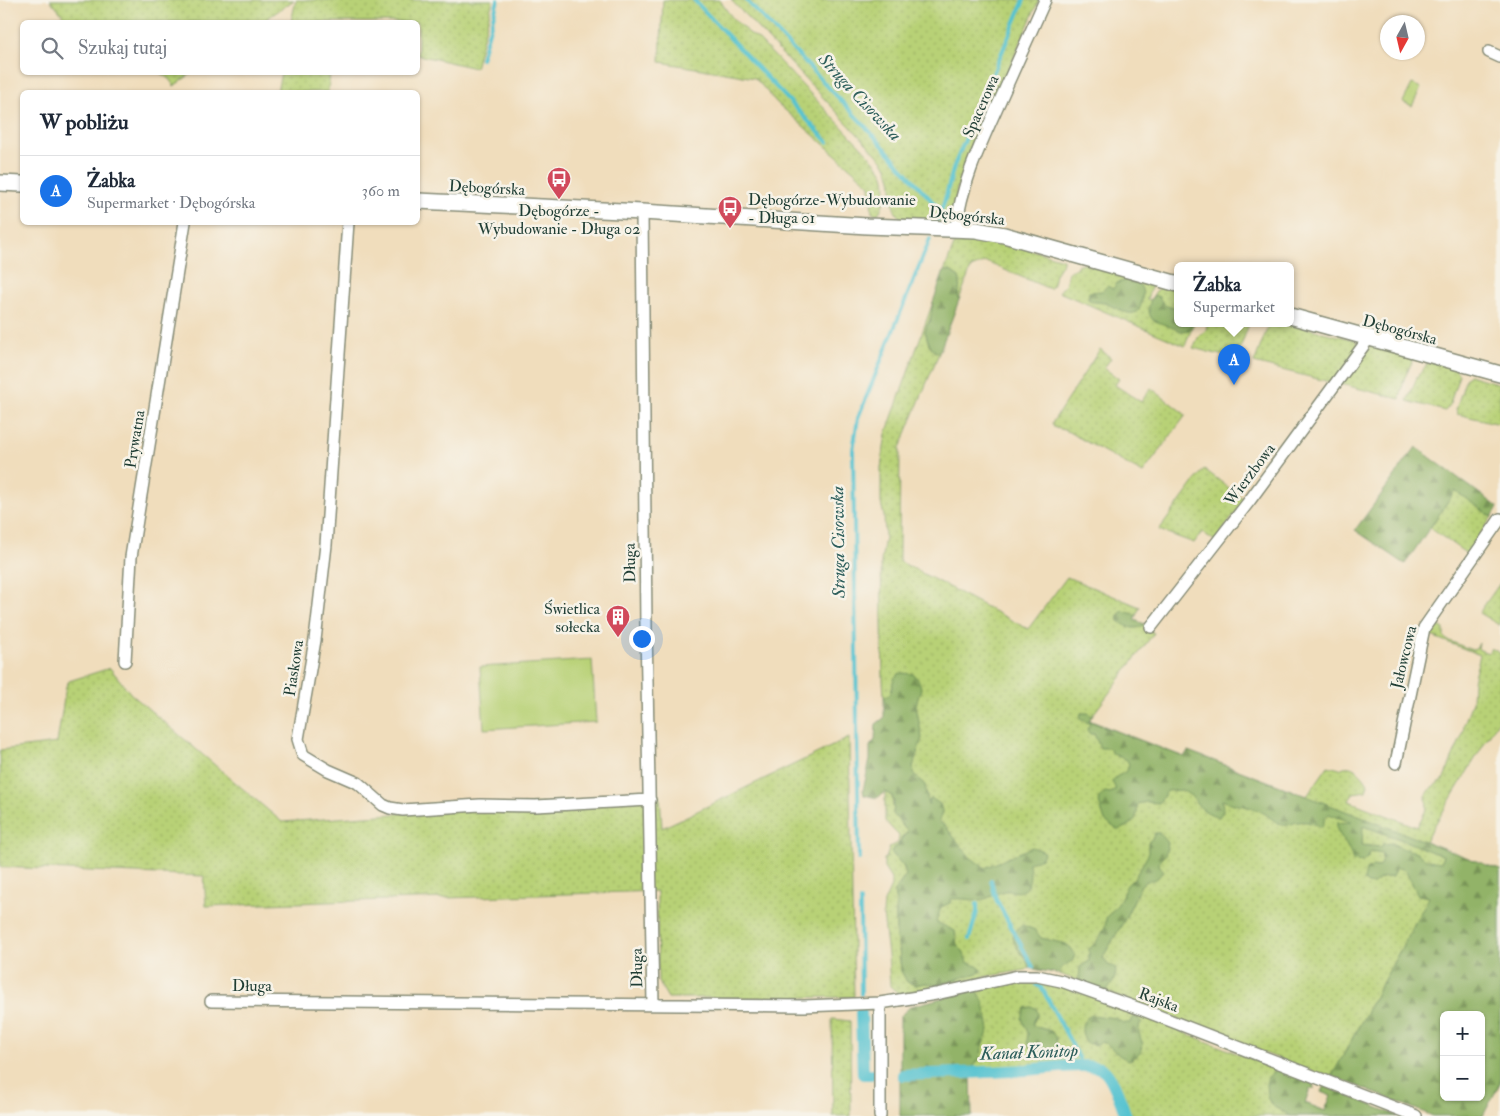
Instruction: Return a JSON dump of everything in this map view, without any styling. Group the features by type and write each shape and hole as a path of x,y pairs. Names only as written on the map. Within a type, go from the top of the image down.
{"street":[{"name":"Spacerowa","path":"956,229 959,205 970,172 1045,0"},
{"path":"1489,52 1500,57"},
{"path":"0,183 20,184"},
{"name":"Dębogórska","path":"420,201 867,226 976,230 1004,235 1174,283"},
{"name":"Długa","path":"642,212 646,627 653,1004"},
{"name":"Prywatna","path":"125,661 131,557 185,225"},
{"name":"Piaskowa","path":"348,225 326,545 314,640 298,739 303,755 328,770 358,783 382,805 403,810 480,805 536,806 650,800"},
{"name":"Dębogórska","path":"1294,317 1500,374"},
{"name":"Wierzbowa","path":"1151,627 1232,523 1369,338"},
{"name":"Jałowcowa","path":"1396,763 1424,628 1500,519"},
{"name":"Rajska","path":"880,1003 936,994 1018,976 1037,976 1053,979 1142,1010 1416,1116"},
{"name":"Długa","path":"212,1001 804,1006 880,1003"},
{"path":"880,1003 880,1116"}],"green space":[{"path":"50,0 294,0 265,20 66,19"},
{"path":"296,0 493,0 475,68 420,55 420,20 291,20"},
{"path":"663,0 720,0 736,22 758,39 869,155 881,170 885,179 886,190 884,201 878,214 872,213 870,185 777,103 755,78 660,62"},
{"path":"731,0 1039,0 957,188 953,222 912,221 900,218 894,207 891,178 884,162"},
{"path":"163,75 189,75 174,86"},
{"path":"281,75 330,75 328,90 277,90"},
{"path":"1412,84 1421,88 1412,106 1403,102"},
{"path":"963,236 991,239 1063,259 1063,262 1055,274 1050,289 986,262 971,268 959,300 959,277 950,271 943,274 956,240"},
{"path":"1078,264 1085,264 1150,283 1152,285 1147,299 1150,300 1156,291 1163,286 1174,289 1174,327 1192,327 1185,346 1059,292 1065,285 1068,272 1076,268"},
{"path":"945,271 950,271 959,277 959,300 939,353 934,351 929,344 925,331 930,322 933,302"},
{"path":"1127,280 1137,282 1142,290 1140,307 1133,313 1088,299 1089,292 1102,291 1107,286 1113,289 1117,283"},
{"path":"1154,295 1159,297 1167,306 1174,307 1174,327 1190,327 1189,330 1181,331 1153,320 1149,308 1150,301"},
{"path":"933,302 932,314 925,331 929,344 934,351 939,353 900,448 899,561 1028,629 1067,577 1140,607 1134,620 1147,625 1145,628 1154,633 1089,720 1184,757 1188,751 1307,796 1328,766 1340,769 1344,767 1353,768 1360,773 1368,784 1366,791 1353,793 1349,801 1417,827 1427,808 1426,796 1432,787 1443,780 1463,733 1464,724 1472,702 1473,681 1480,655 1429,635 1436,624 1444,629 1444,637 1447,640 1472,650 1476,649 1479,643 1478,649 1488,653 1491,648 1500,653 1500,718 1425,841 1445,849 1436,884 1332,1076 1316,1073 1060,974 1029,968 899,994 890,986 883,914 884,902 891,886 891,879 884,868 884,859 890,847 898,843 899,836 885,821 885,792 892,796 893,807 902,825 908,832 903,836 893,855 898,859 906,875 894,892 896,902 896,938 901,971 915,985 926,983 937,985 962,977 935,962 906,790 892,690 890,694 884,697 883,680 881,562 885,537 881,503 881,468 886,434"},
{"path":"1294,325 1355,340 1359,345 1334,383 1254,363 1268,327 1294,327"},
{"path":"1206,327 1248,327 1236,359 1193,348 1199,336 1206,330"},
{"path":"1373,346 1411,356 1412,362 1404,379 1400,399 1341,384 1370,347"},
{"path":"1100,349 1111,358 1104,368 1119,379 1115,385 1141,402 1151,388 1186,415 1143,473 1065,430 1055,428 1052,423"},
{"path":"1429,362 1455,368 1459,375 1449,407 1445,411 1407,401 1418,375"},
{"path":"1469,375 1500,384 1500,424 1457,414 1456,409 1466,378"},
{"path":"1416,447 1498,507 1492,517 1455,491 1405,564 1355,530"},
{"path":"1204,469 1245,500 1215,541 1202,532 1194,543 1159,530"},
{"path":"1455,490 1492,517 1467,554 1430,528"},
{"path":"1500,583 1500,625 1499,625 1479,613"},
{"path":"1124,611 1136,616 1134,620 1145,624 1138,628 1124,625 1118,618 1119,614"},
{"path":"592,660 596,722 484,729 480,667"},
{"path":"110,668 131,694 282,822 660,795 662,828 849,738 854,997 668,998 658,981 657,891 206,906 204,876 0,867 0,750 57,743 66,686 69,681"},
{"path":"901,673 913,674 919,681 921,688 916,705 922,738 913,767 915,776 925,785 928,805 931,798 940,804 942,811 939,822 945,826 970,857 985,868 1032,847 1043,851 1044,854 1041,858 1029,863 1029,883 1025,889 1018,892 1005,891 979,900 951,899 950,903 941,907 936,922 955,931 957,945 963,951 967,962 977,966 981,969 981,972 937,985 926,983 915,985 907,982 901,971 896,938 896,902 894,892 906,875 904,867 891,852 899,845 901,839 908,832 893,814 894,802 892,796 885,792 877,798 864,795 863,790 870,760 870,746 875,740 876,724 884,718 884,697 890,694 894,679"},
{"path":"1081,713 1088,713 1092,716 1089,721 1184,757 1188,751 1500,870 1500,1083 1483,1116 1433,1116 1332,1076 1429,897 1418,895 1405,870 1395,869 1392,877 1381,878 1373,885 1368,884 1364,881 1366,870 1373,866 1378,867 1381,863 1382,853 1371,851 1362,862 1353,861 1350,851 1337,830 1337,823 1351,822 1329,814 1325,818 1322,827 1305,822 1284,825 1277,823 1255,809 1222,800 1223,811 1219,817 1204,810 1194,798 1182,790 1167,791 1159,803 1147,802 1137,804 1137,814 1134,821 1118,830 1105,821 1098,799 1105,792 1115,791 1112,782 1116,777 1127,771 1129,764 1127,760 1113,754 1109,748 1100,748 1094,734 1090,734 1087,730 1090,724 1080,719","holes":["1363,826 1443,855 1441,862 1431,861 1417,852 1391,843 1383,844 1381,847 1362,845"]},
{"path":"1155,833 1160,833 1168,843 1165,855 1160,860 1159,865 1163,870 1156,879 1141,885 1124,921 1103,957 1108,965 1115,967 1116,974 1113,983 1107,991 1079,980 1080,967 1089,961 1089,949 1101,935 1105,927 1106,918 1118,904 1127,885 1135,877 1148,855 1148,842"},
{"path":"1022,925 1035,930 1041,938 1066,944 1071,948 1075,954 1073,960 1061,968 1060,974 1029,968 1026,959 1015,945 1013,934"},
{"path":"1036,981 1052,983 1090,996 1313,1083 1314,1089 1310,1089 1305,1103 1325,1111 1331,1096 1321,1092 1324,1086 1398,1116 1130,1116 1111,1074 1104,1065 1088,1063 971,1070 969,991 1016,982"},
{"path":"977,989 984,1003 989,1030 980,1058 971,1070 972,1116 900,1116 900,1016 911,1006"},
{"path":"1026,1008 1036,1008 1038,1014 1033,1026 1051,1031 1056,1038 1058,1051 1054,1054 1041,1054 1033,1050 1027,1043 1028,1033 1022,1018"},
{"path":"1092,1015 1115,1018 1123,1023 1130,1023 1134,1017 1138,1018 1141,1022 1139,1033 1143,1046 1138,1055 1130,1060 1103,1043 1100,1042 1096,1045 1086,1043 1082,1027 1085,1020"},
{"path":"832,1019 850,1021 851,1116 833,1116"},
{"path":"1277,1069 1313,1083 1314,1089 1310,1089 1305,1103 1325,1111 1331,1096 1321,1092 1324,1086 1398,1116 1291,1116 1274,1107 1267,1095 1266,1084 1268,1077"}],"waterway":[{"path":"481,59 498,0"},
{"path":"694,0 828,142"},
{"name":"Struga Cisowska","path":"746,0 865,126 940,210"},
{"path":"937,220 944,203 954,166 1024,0"},
{"name":"Struga Cisowska","path":"859,859 853,450 858,418 930,239"},
{"path":"991,880 996,899 1033,967"},
{"name":"Struga Cisowska","path":"860,901 861,994"},
{"path":"969,939 977,912 977,904"},
{"path":"1037,985 1042,988 1079,1058"},
{"name":"Struga Cisowska","path":"861,1012 863,1074 871,1074"},
{"name":"Kanał Konitop","path":"903,1075 1011,1071 1076,1066 1095,1067 1106,1072 1116,1090 1126,1116"}],"place":[{"name":"Dębogórze - Wybudowanie - Długa 02","path":"559,200"},
{"name":"Dębogórze-Wybudowanie - Długa 01","path":"730,229"},
{"name":"Żabka","path":"1234,385"},
{"name":"Świetlica sołecka","path":"618,638"}]}
